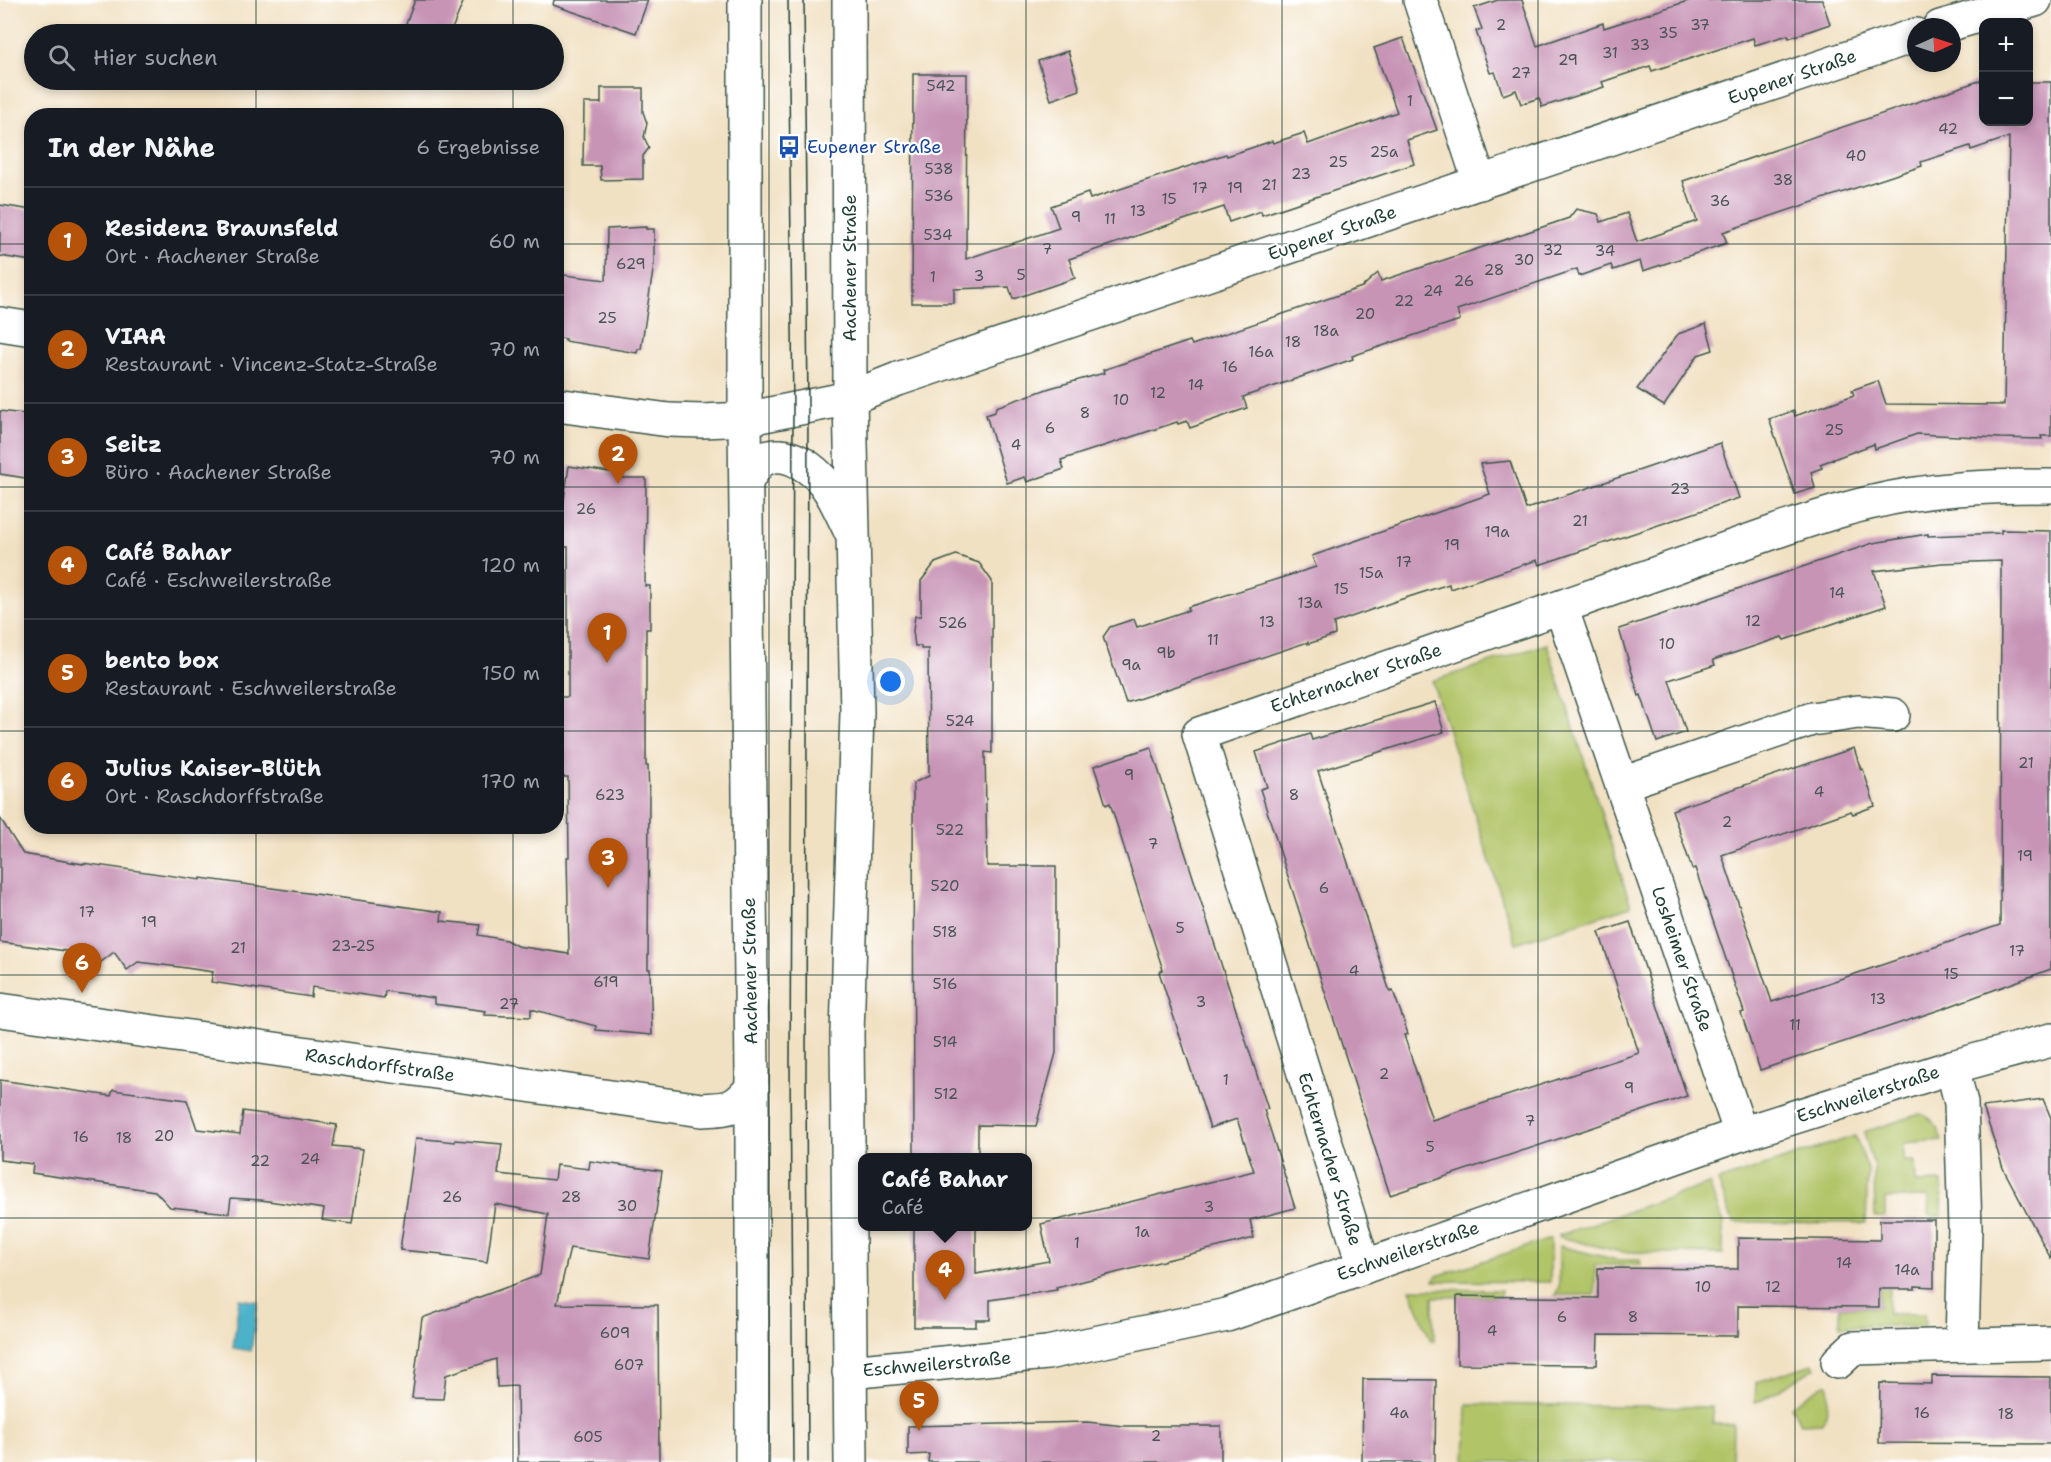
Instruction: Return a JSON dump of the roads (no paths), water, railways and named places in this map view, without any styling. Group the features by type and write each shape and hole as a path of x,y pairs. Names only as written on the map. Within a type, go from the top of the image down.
{"street":[{"name":"Aachener Straße","path":"745,0 745,419 752,1088 752,1462"},
{"name":"Aachener Straße","path":"849,0 850,398 857,712 847,1035 851,1462"},
{"path":"1420,0 1480,183"},
{"path":"1961,21 2035,0"},
{"name":"Eupener Straße","path":"564,406 669,420 703,421 745,419 850,398 908,376 1907,38"},
{"path":"0,324 24,328"},
{"name":"Aachener Straße","path":"747,480 759,462 771,456 792,457 808,468 829,488 853,535"},
{"name":"Echternacher Straße","path":"1364,1267 1198,734 1777,531 1869,503 1927,492 1976,487 2051,486"},
{"name":"Losheimer Straße","path":"1561,607 1741,1134"},
{"path":"1622,784 1812,719 1857,712 1893,715"},
{"name":"Raschdorffstraße","path":"0,1010 702,1110 722,1109 737,1105 752,1088"},
{"name":"Eschweilerstraße","path":"849,1372 1047,1353 1227,1315 1741,1134 1952,1067 2051,1040"},
{"name":"Eschweilerstraße","path":"1952,1067 1961,1102 1965,1228 1962,1345"},
{"path":"1838,1362 1853,1348 2051,1344"}],"water":[{"path":"239,1299 258,1302 251,1351 233,1348"}],"tram line":[{"path":"788,0 793,409 790,1065 793,1462"},
{"path":"804,0 808,406 806,1075 808,1462"}],"place":[{"name":"Eupener Straße","path":"789,147"},
{"name":"VIAA","path":"618,484"},
{"name":"Residenz Braunsfeld","path":"607,663"},
{"name":"Seitz","path":"608,888"},
{"name":"Julius Kaiser-Blüth","path":"82,993"},
{"name":"Café Bahar","path":"945,1300"},
{"name":"bento box","path":"919,1431"}]}
